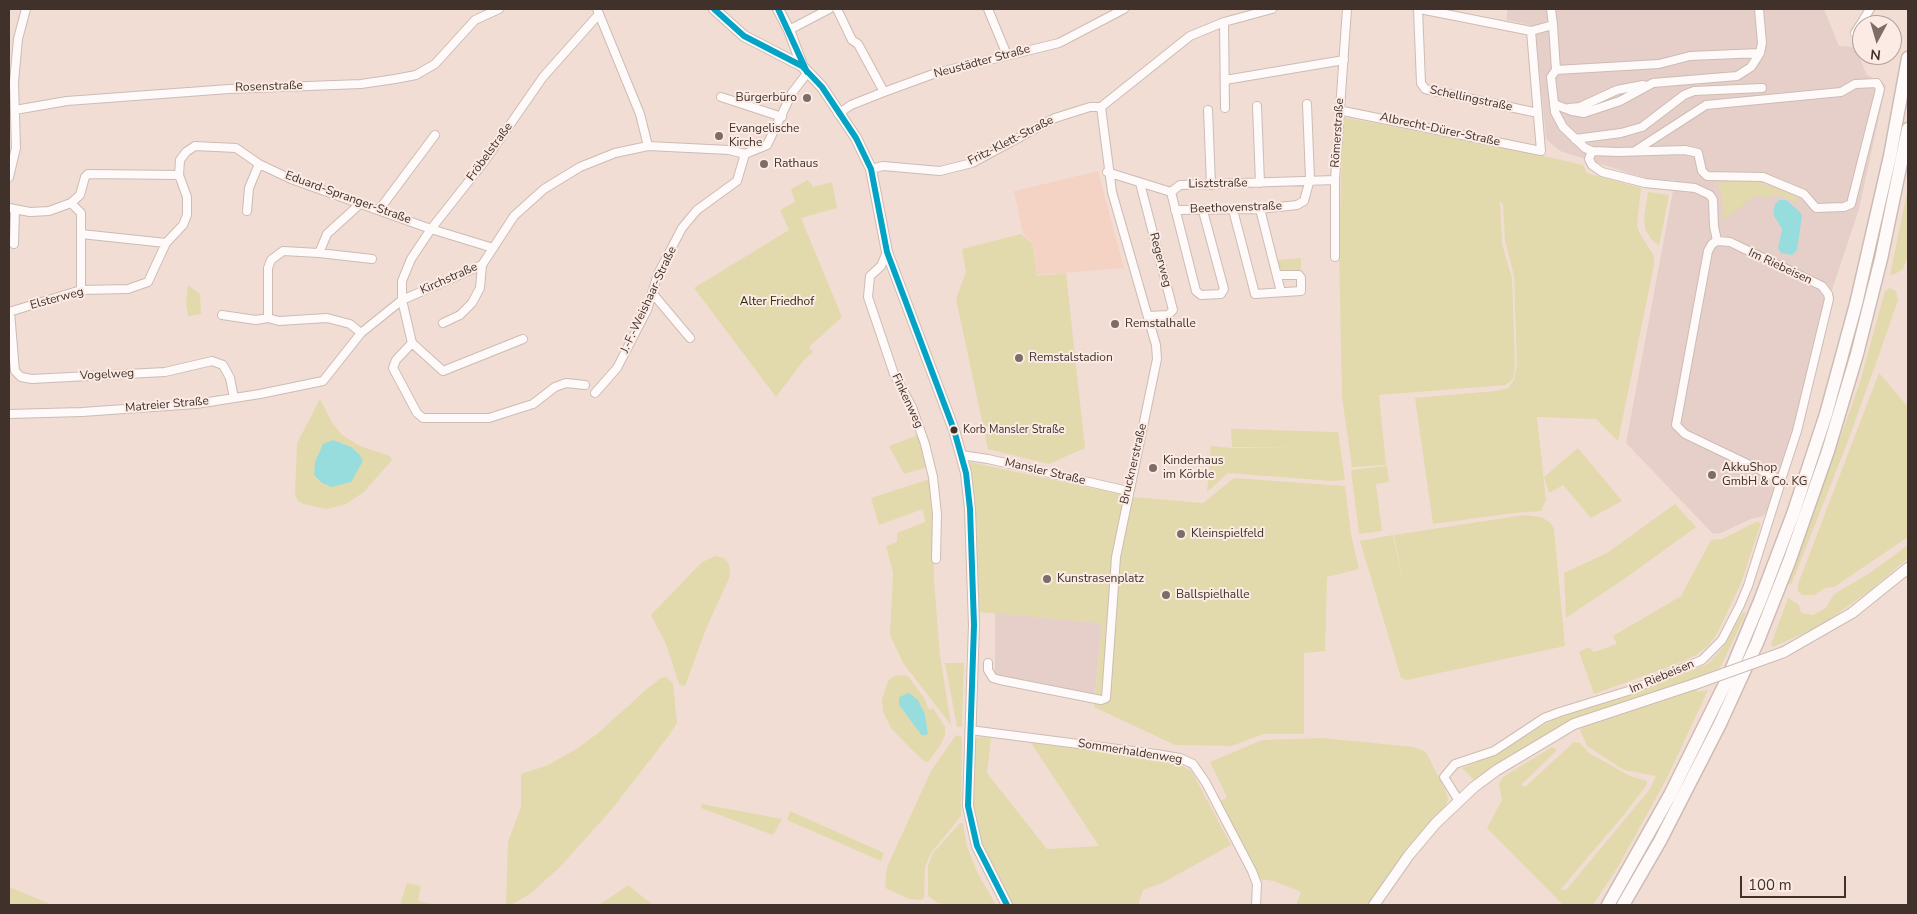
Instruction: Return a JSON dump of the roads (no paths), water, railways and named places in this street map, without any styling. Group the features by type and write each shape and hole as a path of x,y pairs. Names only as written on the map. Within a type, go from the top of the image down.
{"highway":[{"path":"1608,905 1662,811 1723,688 1760,601 1793,514 1826,414 1856,304 1886,175 1908,58"},
{"path":"1623,905 1673,817 1720,724 1757,643 1789,562 1828,451 1857,354 1894,200 1908,130"},
{"path":"1894,200 1903,189 1908,173"}],"street":[{"path":"9,177 16,148 14,82 18,39 26,9"},
{"name":"Rosenstraße","path":"15,110 67,101 229,89 361,84 416,75 435,64 475,20 499,9"},
{"path":"714,9 744,36 779,52 805,69 822,87 838,114 856,138 871,169 887,252 962,455 968,490 974,583 968,806 972,828 991,878 1007,905"},
{"path":"778,9 805,69"},
{"path":"789,30 829,9"},
{"path":"837,9 852,40 858,44 884,92"},
{"path":"988,9 1007,55"},
{"name":"Neustädter Straße","path":"838,114 884,92 936,73 1059,43 1124,9"},
{"name":"Fritz-Klett-Straße","path":"871,169 883,166 940,171 972,163 1055,118 1090,107 1101,107 1190,36 1224,22 1272,9"},
{"name":"Römerstraße","path":"1335,258 1335,180 1338,110 1344,60 1347,9"},
{"path":"1419,9 1452,11 1532,31 1552,25"},
{"name":"Schellingstraße","path":"1419,9 1421,83 1425,90 1538,112"},
{"path":"1551,9 1556,70 1551,77 1558,121 1585,148 1592,151 1635,151 1685,150 1698,153 1702,172 1707,176 1756,175 1804,194 1816,208 1848,207 1853,198 1880,89 1877,83 1855,84 1841,92 1706,105 1635,151"},
{"path":"1554,104 1572,112 1584,113 1620,101 1653,83 1737,76 1751,67 1760,53 1762,43 1759,9"},
{"path":"598,11 640,114 648,146"},
{"name":"Fröbelstraße","path":"412,343 402,300 402,281 411,259 431,229 484,162 543,78 598,11"},
{"path":"1224,22 1225,108"},
{"path":"1532,31 1538,112"},
{"path":"779,52 788,50 792,42"},
{"path":"1556,70 1659,64 1690,56 1760,53"},
{"path":"1225,80 1344,60"},
{"path":"744,154 768,145 805,69"},
{"path":"1575,139 1642,127 1684,95 1694,91 1762,88"},
{"path":"721,97 782,117"},
{"path":"1307,104 1310,180"},
{"path":"1257,106 1260,183"},
{"name":"Brucknerstraße","path":"988,663 988,670 993,678 1101,700 1106,698 1116,557 1128,491 1157,359 1156,345 1117,213 1107,172 1101,107"},
{"path":"1208,110 1211,185"},
{"name":"Albrecht-Dürer-Straße","path":"1338,110 1541,151 1538,112"},
{"path":"379,210 435,135"},
{"name":"Eduard-Spranger-Straße","path":"178,175 180,160 186,152 195,146 236,148 259,164 291,179 431,229 493,248"},
{"name":"Kirchstraße","path":"323,381 361,332 402,300 482,265 514,216 544,189 580,167 606,156 648,146 729,150 744,154"},
{"path":"1592,151 1589,159 1592,165 1602,172 1645,183 1695,188 1710,195 1713,200 1714,226 1717,241 1712,244 1708,251 1676,425 1685,434 1781,480"},
{"name":"J.-F.-Weishaar-Straße","path":"595,393 616,368 654,294 658,274 682,228 696,210 737,181 744,154"},
{"path":"247,211 249,188 259,164"},
{"name":"Lisztstraße","path":"1107,172 1171,192 1180,185 1335,180"},
{"path":"14,244 12,209 50,211 71,203 80,195 85,177 88,174 178,175"},
{"name":"Elsterweg","path":"9,312 81,290 128,289 148,282 166,244 183,225 187,215 186,197 178,175"},
{"name":"Beethovenstraße","path":"1175,210 1260,209 1297,205 1304,201 1310,180"},
{"name":"Regerweg","path":"1140,183 1173,310 1168,315 1148,316"},
{"path":"1171,192 1196,291 1201,294 1222,294 1224,289 1203,211"},
{"path":"71,203 80,213 81,290"},
{"path":"319,253 327,234 361,203"},
{"path":"1260,209 1282,292"},
{"path":"1233,210 1255,294 1299,292 1302,288 1301,278 1295,274 1277,275"},
{"path":"81,234 166,244"},
{"name":"Im Riebeisen","path":"1459,801 1444,777 1455,764 1494,751 1544,718 1662,678 1695,664 1713,652 1722,640 1740,605 1807,396 1829,306 1828,294 1822,286 1730,242 1717,241"},
{"path":"268,318 268,268 271,260 283,250 372,259"},
{"name":"Finkenweg","path":"887,252 881,266 870,276 868,296 894,374 918,421 925,444 933,477 937,514 936,559"},
{"path":"443,323 460,315 472,303 480,288 482,265"},
{"path":"654,294 690,338"},
{"name":"Vogelweg","path":"9,312 15,370 21,378 165,372 212,361 223,365 230,378 234,398"},
{"path":"222,315 256,320 268,318 279,321 327,318 350,324 361,332"},
{"path":"523,339 443,371 412,343 396,360 393,368 417,413 423,418 434,420 489,418 533,404 555,387 566,384 584,385"},
{"name":"Matreier Straße","path":"9,414 82,412 196,404 323,381"},
{"name":"Mansler Straße","path":"962,455 988,459 1128,491"},
{"path":"1374,905 1410,855 1459,801 1497,770 1574,724 1784,652 1852,613 1908,568"},
{"name":"Sommerhaldenweg","path":"970,730 1147,752 1180,758 1193,764 1206,783 1252,871 1257,884 1256,905"}],"water":[{"path":"1779,200 1786,200 1802,216 1797,250 1792,255 1781,253 1778,248 1782,229 1773,214 1775,204"},
{"path":"333,440 351,447 359,454 363,461 351,482 332,487 322,483 314,475 315,462 323,444"},
{"path":"909,693 918,700 925,714 928,734 922,736 899,705 899,697"}],"place":[{"name":"Bürgerbüro","path":"807,98"},
{"name":"Evangelische Kirche","path":"719,136"},
{"name":"Rathaus","path":"764,164"},
{"name":"Remstalhalle","path":"1115,324"},
{"name":"Remstalstadion","path":"1019,358"},
{"name":"Korb Mansler Straße","path":"954,430"},
{"name":"Kinderhaus im Körble","path":"1153,468"},
{"name":"AkkuShop GmbH & Co. KG","path":"1712,475"},
{"name":"Kleinspielfeld","path":"1181,534"},
{"name":"Kunstrasenplatz","path":"1047,579"},
{"name":"Ballspielhalle","path":"1166,595"}],"park label":[{"name":"Alter Friedhof","path":"777,302"}]}
